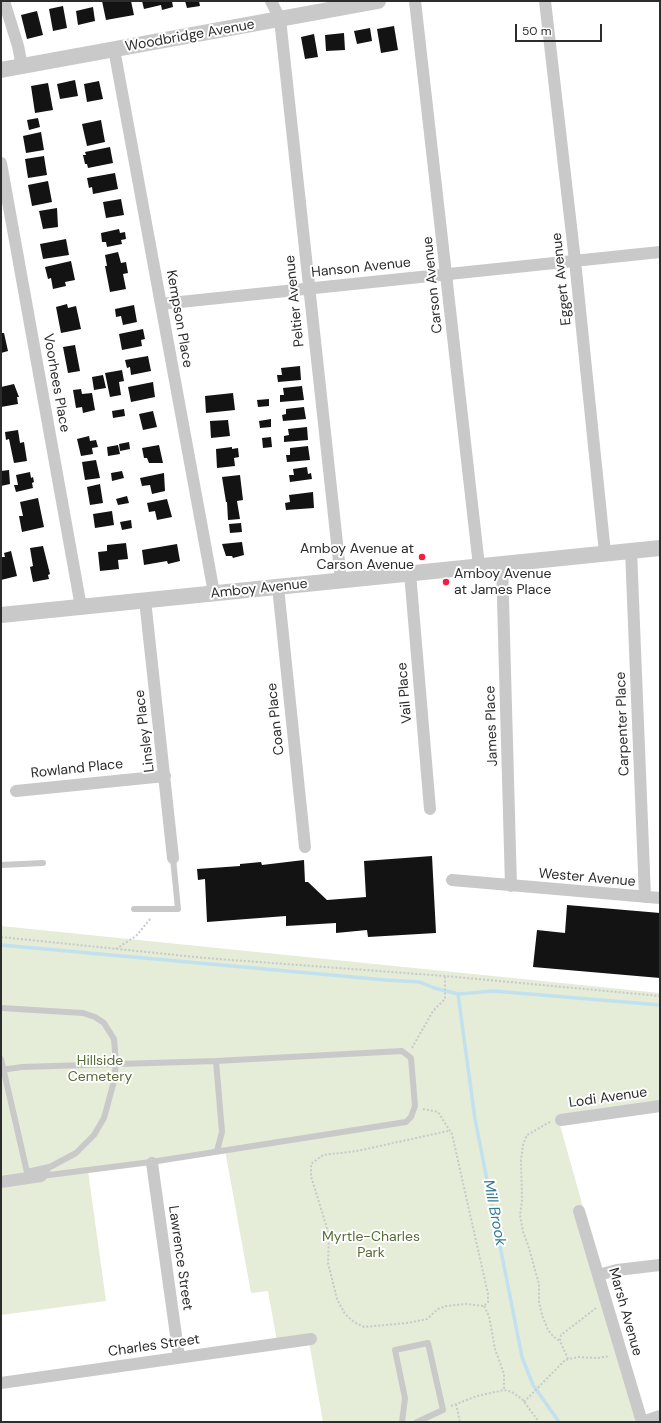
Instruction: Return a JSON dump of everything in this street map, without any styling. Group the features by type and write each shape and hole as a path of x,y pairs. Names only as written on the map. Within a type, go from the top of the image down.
{"street":[{"path":"4,1 18,46 22,66"},
{"path":"271,1 280,19"},
{"name":"Woodbridge Avenue","path":"1,70 378,1"},
{"name":"Carson Avenue","path":"415,1 480,566"},
{"name":"Eggert Avenue","path":"545,1 575,261 605,554"},
{"name":"Peltier Avenue","path":"280,19 308,288 341,580"},
{"name":"Kempson Place","path":"114,49 214,594"},
{"name":"Voorhees Place","path":"1,163 81,607"},
{"name":"Hanson Avenue","path":"161,304 660,252"},
{"name":"Amboy Avenue","path":"1,615 660,548"},
{"name":"Carpenter Place","path":"631,550 644,897"},
{"name":"James Place","path":"502,564 511,886"},
{"name":"Vail Place","path":"410,574 430,809"},
{"name":"Coan Place","path":"278,587 305,848"},
{"name":"Linsley Place","path":"144,600 165,776 173,858"},
{"name":"Rowland Place","path":"16,790 165,776"},
{"name":"Wester Avenue","path":"452,880 660,898"},
{"name":"Lodi Avenue","path":"561,1120 660,1106"},
{"name":"Lawrence Street","path":"152,1163 179,1357"},
{"path":"1,1182 41,1176"},
{"name":"Marsh Avenue","path":"579,1211 642,1422"},
{"path":"598,1275 617,1270 660,1265"},
{"name":"Charles Street","path":"1,1383 311,1339"},
{"path":"642,1422 660,1416"}],"lane":[{"path":"134,909 178,909 173,858"},
{"path":"1,865 43,863"},
{"path":"1,1008 9,1010 84,1013 95,1017 104,1023 112,1035 116,1064 114,1081 104,1118 94,1135 76,1153 50,1167 27,1172 2,1070 1,1059"},
{"path":"2,1070 22,1067 216,1061 402,1051 408,1055 411,1063 414,1110 411,1117 403,1122 217,1151 41,1176"},
{"path":"216,1061 222,1132 217,1151"},
{"path":"41,1176 50,1167"},
{"path":"402,1422 405,1398 395,1350 428,1343 443,1410 417,1422"}],"path":[{"path":"115,950 136,936 147,925 156,909"},
{"path":"1,937 115,950 445,976 660,996"},
{"path":"408,1055 433,1011 445,999 445,976"},
{"path":"414,1110 421,1109 438,1112 443,1117 454,1142 488,1294 488,1302 484,1306"},
{"path":"560,1340 554,1337 548,1330 542,1314 539,1302 539,1284 523,1232 520,1215 522,1200 520,1160 527,1135 546,1123 561,1120"},
{"path":"448,1131 357,1151 323,1155 311,1164 311,1176 329,1235 328,1263 337,1299 350,1318 354,1322 364,1327 382,1326 427,1319 438,1309 456,1304 484,1306"},
{"path":"568,1359 560,1340 561,1335 566,1329 606,1301"},
{"path":"484,1306 489,1316 495,1349 504,1374 504,1390"},
{"path":"524,1402 542,1385 558,1366 568,1359 578,1357 598,1358 621,1352"},
{"path":"443,1410 477,1396 504,1390 512,1392 524,1402 539,1422"},
{"path":"456,1404 460,1422"}],"green space":[{"path":"1,926 660,993 660,1111 560,1125 643,1422 323,1422 309,1342 278,1347 268,1291 251,1293 225,1150 88,1171 106,1301 1,1315"}],"building":[{"path":"102,1 131,1 134,15 106,20"},
{"path":"142,1 172,1 173,7 162,10 161,5 144,9"},
{"path":"185,1 199,1 200,6 187,8"},
{"path":"63,6 67,28 53,31 49,9"},
{"path":"93,7 95,21 78,25 76,11"},
{"path":"37,11 43,35 27,39 21,15"},
{"path":"394,26 398,50 381,53 377,29"},
{"path":"370,28 372,41 357,44 354,31"},
{"path":"344,33 345,50 326,51 325,35"},
{"path":"314,34 318,57 305,59 301,37"},
{"path":"75,80 78,96 60,99 57,84"},
{"path":"99,81 103,99 87,102 84,84"},
{"path":"48,83 53,110 35,113 31,86"},
{"path":"38,118 40,127 29,130 27,120"},
{"path":"101,120 105,142 87,146 82,124"},
{"path":"41,132 44,150 26,153 23,136"},
{"path":"110,147 113,163 88,168 87,164 85,164 83,155 86,155 85,152"},
{"path":"44,156 47,175 28,178 25,159"},
{"path":"115,173 118,189 93,194 92,187 89,188 87,178"},
{"path":"48,181 52,202 32,206 28,185"},
{"path":"121,199 124,215 106,218 103,202"},
{"path":"57,208 58,227 43,229 39,211"},
{"path":"119,229 120,233 125,232 126,239 121,240 122,244 107,247 106,242 102,242 101,233"},
{"path":"66,239 69,255 43,259 40,244"},
{"path":"118,252 121,263 126,262 128,273 123,274 126,289 110,292 105,266 107,266 105,255"},
{"path":"71,261 75,280 65,282 66,286 53,289 51,278 48,279 45,267"},
{"path":"67,304 68,308 76,306 81,329 61,333 56,307"},
{"path":"134,305 137,322 123,325 121,316 116,317 115,309"},
{"path":"143,329 145,339 141,340 142,346 122,350 119,334"},
{"path":"1,333 4,333 8,351 1,353"},
{"path":"75,345 80,371 68,373 63,347"},
{"path":"148,356 151,371 131,375 130,367 127,368 125,360"},
{"path":"300,366 301,380 278,382 277,375 282,375 281,368"},
{"path":"122,370 124,381 119,382 121,395 110,397 105,373"},
{"path":"103,375 106,388 94,390 92,377"},
{"path":"153,382 155,397 131,402 128,387"},
{"path":"14,384 19,397 17,397 18,404 1,407 1,387"},
{"path":"302,386 304,400 280,402 280,395 284,395 283,388"},
{"path":"81,389 82,394 92,393 95,410 83,413 82,407 76,408 73,390"},
{"path":"233,393 235,410 206,413 205,396"},
{"path":"269,399 269,406 258,407 257,400"},
{"path":"304,407 306,419 283,421 282,415 286,414 286,409"},
{"path":"124,409 125,416 113,418 112,411"},
{"path":"153,411 157,427 143,430 139,414"},
{"path":"271,419 271,427 260,428 259,421"},
{"path":"228,420 230,436 211,438 210,421"},
{"path":"307,427 308,440 284,442 284,436 289,435 288,429"},
{"path":"18,430 20,443 24,442 27,461 14,463 9,439 6,440 5,432"},
{"path":"89,436 90,441 96,440 98,447 92,448 93,454 81,456 77,439"},
{"path":"271,437 272,447 263,448 262,438"},
{"path":"129,442 130,449 120,451 119,444"},
{"path":"118,445 120,454 108,456 107,447"},
{"path":"159,445 163,463 149,463 147,458 144,458 142,448"},
{"path":"308,446 310,460 287,462 286,455 290,455 290,448"},
{"path":"232,447 232,449 238,448 239,457 234,458 235,466 217,468 216,449"},
{"path":"96,460 100,478 85,480 82,462"},
{"path":"307,467 308,474 311,473 312,479 290,482 289,475 294,475 293,469"},
{"path":"9,470 10,484 1,486 1,471"},
{"path":"122,471 124,478 112,481 111,473"},
{"path":"30,472 31,478 33,477 34,482 32,483 33,488 16,492 14,485 18,485 16,475"},
{"path":"164,473 165,491 152,494 150,485 142,486 140,478"},
{"path":"240,475 243,500 237,501 240,519 228,520 227,502 222,477"},
{"path":"100,484 103,503 90,505 87,487"},
{"path":"313,492 314,508 286,510 285,503 290,502 289,495"},
{"path":"127,496 129,503 118,505 116,499"},
{"path":"38,498 44,527 22,532 19,516 23,516 20,502"},
{"path":"167,499 172,517 157,520 155,511 149,512 147,503"},
{"path":"112,511 114,525 95,528 93,514"},
{"path":"131,520 132,528 122,530 120,522"},
{"path":"241,523 242,532 230,533 229,524"},
{"path":"242,542 244,555 233,558 232,556 226,556 222,544"},
{"path":"126,543 128,559 118,560 119,569 100,571 98,552 107,551 107,545"},
{"path":"177,544 180,561 168,564 167,561 144,565 142,550"},
{"path":"43,546 50,574 48,575 49,579 33,582 30,567 33,566 30,548"},
{"path":"11,551 17,576 1,580 1,557 5,557 4,553"},
{"path":"432,856 436,933 368,937 367,930 336,933 336,923 286,926 286,916 207,922 205,879 198,880 197,869 240,866 240,864 261,862 262,865 304,860 305,882 308,882 327,900 366,897 364,861"},
{"path":"567,905 660,913 660,978 533,967 537,930 565,933"}],"waterway":[{"path":"1,945 420,982 434,988 458,994 494,991 660,1005"},
{"name":"Mill Brook","path":"458,994 475,1119 522,1357 533,1385 559,1422"}],"place":[{"name":"Amboy Avenue at Carson Avenue","path":"422,557"},
{"name":"Amboy Avenue at James Place","path":"446,582"}],"park label":[{"name":"Hillside Cemetery","path":"100,1070"},
{"name":"Myrtle-Charles Park","path":"371,1246"}]}
